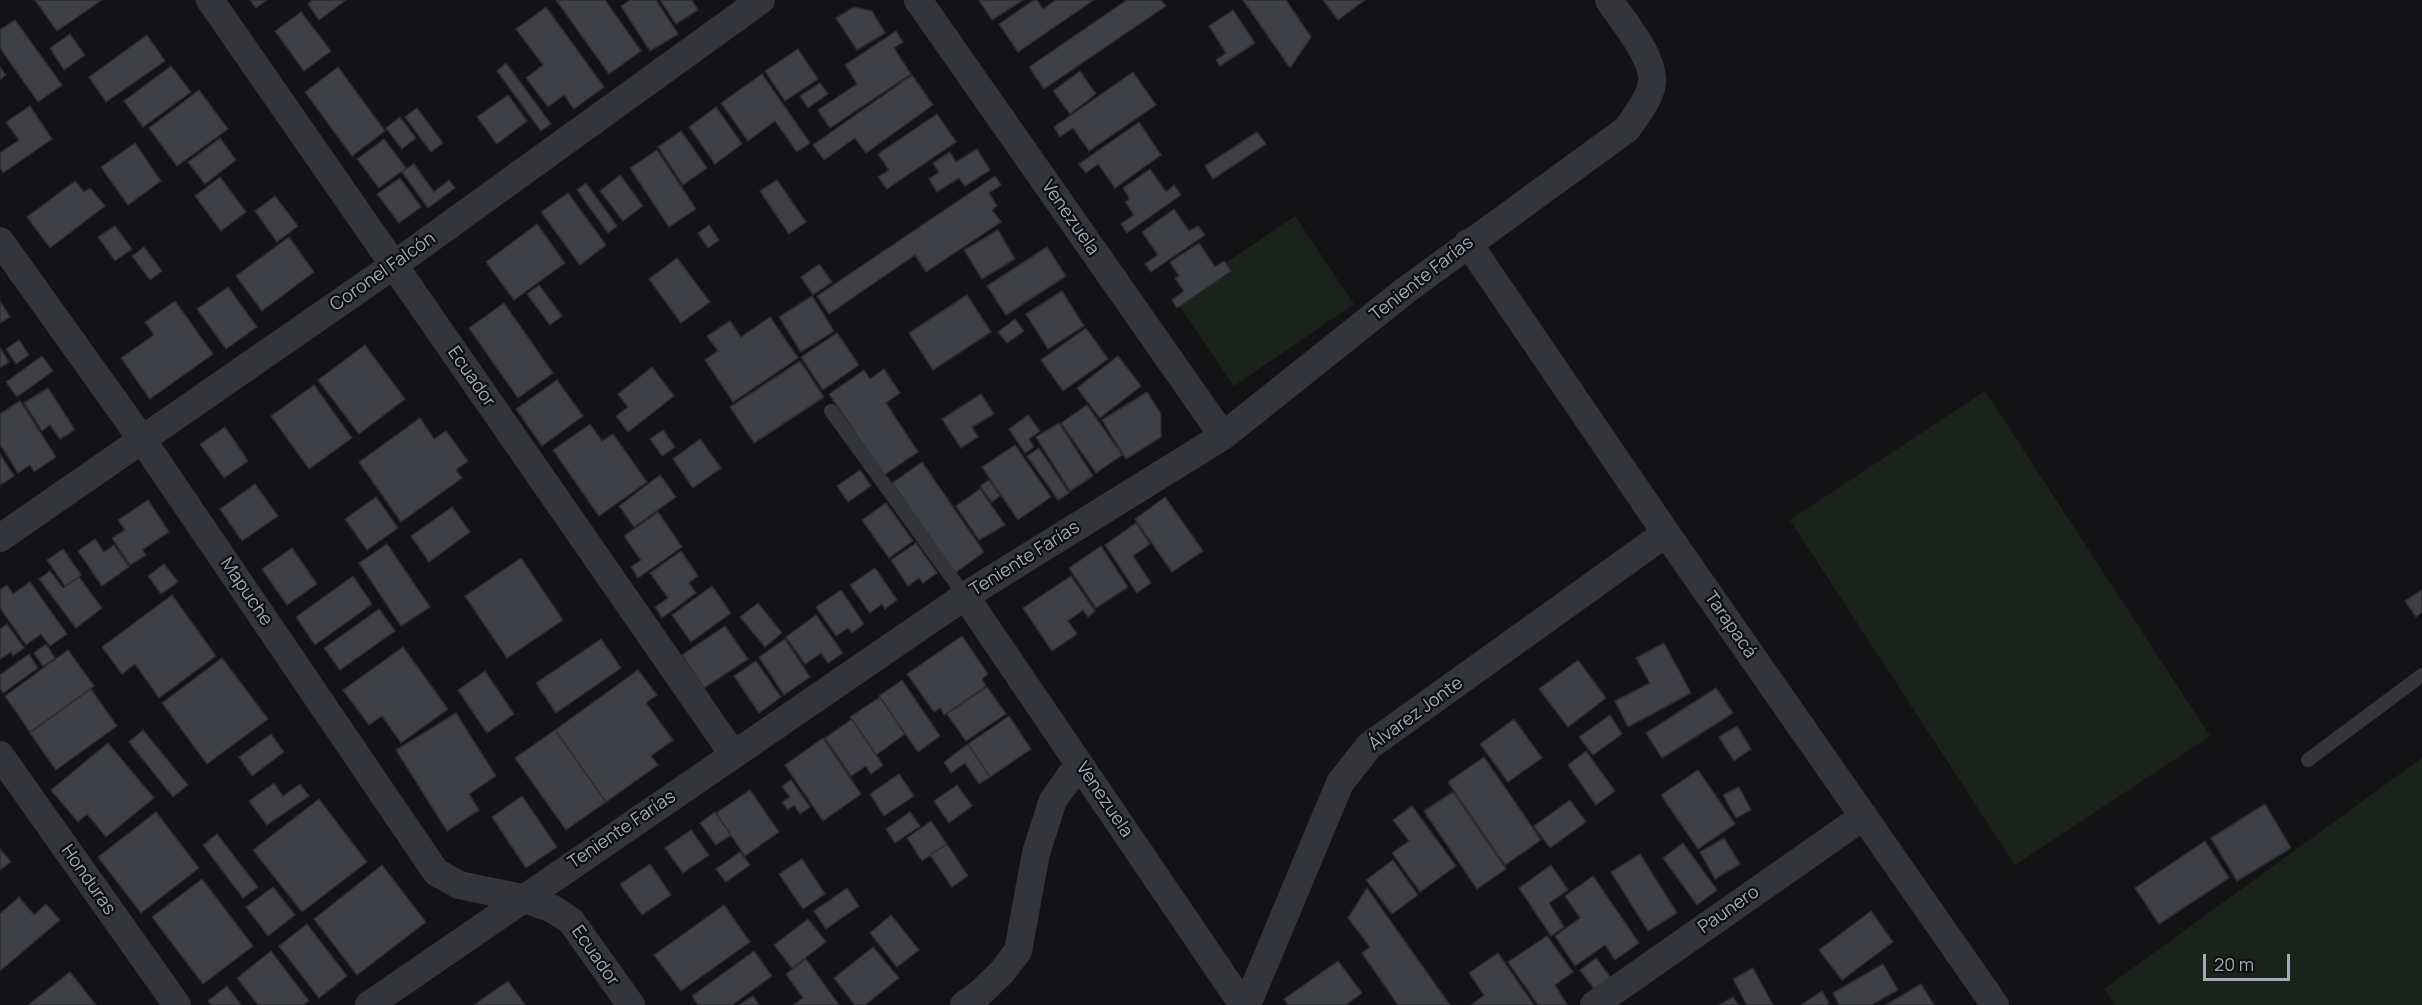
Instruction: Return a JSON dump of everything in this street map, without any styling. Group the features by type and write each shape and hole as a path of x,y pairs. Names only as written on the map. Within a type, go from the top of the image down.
{"street":[{"name":"Ecuador","path":"210,0 733,754"},
{"name":"Coronel Falcón","path":"0,538 141,438 394,265 761,0"},
{"name":"Venezuela","path":"918,0 1223,436"},
{"name":"Teniente Farías","path":"369,1005 965,596 1223,436 1468,243 1627,129 1645,101 1652,82 1645,53 1609,0"},
{"name":"Mapuche","path":"0,241 141,438 436,872 459,885 522,898"},
{"name":"Tarapacá","path":"1468,243 1666,533 1995,1005"},
{"name":"Álvarez Jonte","path":"1245,1005 1340,783 1369,746 1666,533"},
{"name":"Venezuela","path":"965,596 1245,1005"},
{"name":"Honduras","path":"0,755 177,1005"},
{"path":"964,1005 1002,972 1018,951 1036,853 1053,800 1079,764"},
{"name":"Paunero","path":"1594,1005 1864,816"},
{"name":"Ecuador","path":"522,898 554,909 571,921 631,1005"}],"lane":[{"path":"831,411 965,596"},
{"path":"2308,760 2422,675"}],"shaded area":[{"path":"1295,216 1354,304 1234,386 1174,298"},
{"path":"1985,391 2210,736 2015,865 1790,520"},
{"path":"2422,758 2422,1005 2115,1005 2104,989"}],"building":[{"path":"35,0 102,0 57,31"},
{"path":"250,0 267,0 256,8"},
{"path":"313,0 346,0 319,20 308,4"},
{"path":"556,0 605,0 641,51 609,74"},
{"path":"630,0 656,0 678,34 650,51 621,6"},
{"path":"660,0 692,0 698,10 676,24"},
{"path":"979,0 1023,0 992,20"},
{"path":"1037,0 1043,9 1056,0 1094,0 1018,52 999,24"},
{"path":"1127,0 1161,0 1166,6 1044,89 1029,67"},
{"path":"1243,0 1286,0 1311,37 1290,68"},
{"path":"1323,0 1365,0 1338,20"},
{"path":"546,7 604,87 574,109 564,95 548,107 526,78 543,65 516,29"},
{"path":"854,7 872,11 885,33 857,50 836,18"},
{"path":"1233,10 1255,43 1220,66 1216,60 1226,53 1209,26"},
{"path":"301,12 331,51 304,71 275,31"},
{"path":"15,20 62,85 38,102 0,48 0,30"},
{"path":"896,31 903,42 894,48 911,74 830,128 818,110 857,84 845,65"},
{"path":"70,34 85,55 64,70 50,48"},
{"path":"147,35 165,61 106,102 89,77"},
{"path":"798,49 818,79 785,101 765,71"},
{"path":"506,63 551,124 541,131 497,71"},
{"path":"171,66 191,92 143,127 124,101"},
{"path":"0,67 6,75 0,80"},
{"path":"338,67 385,131 352,156 305,92"},
{"path":"1080,71 1096,94 1070,114 1053,91"},
{"path":"1133,72 1156,105 1089,151 1073,128 1060,137 1054,127"},
{"path":"762,74 810,143 797,152 775,121 748,141 721,103"},
{"path":"912,75 933,105 866,153 855,138 824,160 813,145"},
{"path":"820,83 828,94 808,108 800,96"},
{"path":"199,90 228,129 177,166 149,128"},
{"path":"508,95 527,121 497,144 477,117"},
{"path":"30,106 52,139 3,173 0,168 0,153 19,140 6,122"},
{"path":"716,107 742,144 715,164 689,127"},
{"path":"417,108 443,143 431,152 405,117"},
{"path":"937,114 956,142 887,189 878,177 889,170 878,154"},
{"path":"400,117 416,138 402,149 386,128"},
{"path":"1139,122 1161,155 1115,188 1098,164 1086,173 1079,164"},
{"path":"681,131 707,168 683,185 658,147"},
{"path":"1257,132 1266,144 1213,179 1205,166"},
{"path":"220,138 236,160 205,184 188,162"},
{"path":"384,139 406,168 379,188 357,159"},
{"path":"135,143 161,181 128,205 101,167"},
{"path":"977,149 990,170 965,186 959,178 937,192 929,179 939,172 933,163 950,152 956,162"},
{"path":"657,150 696,209 669,227 630,168"},
{"path":"414,164 434,192 449,180 455,188 428,208 402,172"},
{"path":"1150,169 1166,192 1174,185 1181,195 1127,233 1121,224 1134,215 1125,202 1130,199 1123,188"},
{"path":"620,175 643,206 623,221 600,191"},
{"path":"995,176 1001,185 989,193 997,206 992,210 1001,222 926,272 915,255 829,314 817,296"},
{"path":"220,177 246,212 221,231 195,196"},
{"path":"400,178 421,207 399,223 377,194"},
{"path":"777,180 806,222 789,234 760,191"},
{"path":"75,181 84,192 90,188 105,206 50,248 27,217"},
{"path":"586,183 617,226 608,233 577,190"},
{"path":"568,193 606,245 580,265 541,212"},
{"path":"275,196 298,226 277,242 255,211"},
{"path":"1174,209 1189,231 1198,226 1205,235 1151,272 1145,264 1158,255 1142,232"},
{"path":"537,224 565,263 514,300 486,262"},
{"path":"709,225 719,240 708,248 698,233"},
{"path":"115,226 132,249 115,261 98,237"},
{"path":"998,230 1015,259 982,279 964,250"},
{"path":"289,237 314,272 262,311 236,276"},
{"path":"1199,243 1215,267 1224,261 1231,271 1177,308 1172,300 1184,291 1175,278 1179,276 1170,262"},
{"path":"144,247 162,271 150,280 132,256"},
{"path":"1047,247 1066,276 1006,315 987,286"},
{"path":"677,258 710,302 681,323 649,279"},
{"path":"819,264 832,282 813,295 801,277"},
{"path":"539,285 562,316 550,325 527,294"},
{"path":"228,287 257,327 226,349 197,309"},
{"path":"1062,291 1084,326 1048,349 1026,314"},
{"path":"967,295 991,332 933,370 909,333"},
{"path":"812,296 834,331 801,352 779,317"},
{"path":"0,301 10,317 0,323"},
{"path":"175,301 213,354 150,399 121,358 154,335 145,322"},
{"path":"504,303 553,373 518,398 469,328"},
{"path":"770,317 798,358 733,402 705,360 718,351 707,336 730,321 741,337"},
{"path":"1015,319 1024,331 1007,343 998,332"},
{"path":"1086,328 1108,359 1063,391 1041,360"},
{"path":"837,333 859,365 823,390 801,357"},
{"path":"19,340 29,355 16,364 6,349"},
{"path":"365,345 405,399 359,434 318,380"},
{"path":"0,348 9,362 0,368"},
{"path":"42,356 53,371 17,397 6,382"},
{"path":"1118,356 1141,386 1100,418 1077,388"},
{"path":"800,361 824,397 754,443 730,407"},
{"path":"652,367 674,396 628,432 616,416 628,407 618,394"},
{"path":"884,369 900,393 886,403 918,452 884,475 829,394 864,370 870,379"},
{"path":"557,380 583,416 542,446 516,409"},
{"path":"314,385 352,438 309,469 271,416"},
{"path":"48,388 75,430 60,439 50,425 42,431 24,403"},
{"path":"1147,392 1161,414 1161,437 1126,459 1102,420"},
{"path":"981,394 994,414 972,427 978,437 961,448 942,419"},
{"path":"20,401 56,457 34,472 30,465 18,473 0,444 0,414"},
{"path":"1087,405 1122,455 1096,473 1061,423"},
{"path":"1028,415 1040,431 1029,439 1034,447 1025,453 1009,429"},
{"path":"420,418 434,439 446,431 468,461 456,470 462,478 401,522 359,462"},
{"path":"1059,423 1093,476 1070,491 1036,437"},
{"path":"590,424 602,441 613,434 647,482 599,516 553,450"},
{"path":"225,427 248,461 224,478 200,444"},
{"path":"663,430 675,447 662,456 650,439"},
{"path":"700,439 721,468 693,488 673,459"},
{"path":"1015,445 1051,497 1018,520 982,467"},
{"path":"1039,448 1069,493 1058,500 1027,456"},
{"path":"0,454 14,476 0,485"},
{"path":"922,462 984,552 955,573 892,483"},
{"path":"860,470 871,486 848,502 837,486"},
{"path":"660,475 676,497 634,527 619,506"},
{"path":"989,480 1000,496 992,502 980,486"},
{"path":"255,484 278,516 242,541 220,509"},
{"path":"980,489 1005,525 979,540 956,506"},
{"path":"376,497 398,528 367,550 345,519"},
{"path":"1165,497 1203,551 1172,572 1135,519"},
{"path":"148,500 169,532 142,550 146,555 130,565 112,538 125,530 118,520"},
{"path":"886,503 913,541 889,558 862,520"},
{"path":"452,507 470,532 429,562 411,536"},
{"path":"658,512 682,547 638,578 631,567 641,560 624,536"},
{"path":"1136,523 1150,544 1133,556 1151,583 1137,593 1105,545"},
{"path":"95,539 104,552 114,545 129,567 102,586 78,551"},
{"path":"916,543 937,573 923,583 919,578 908,586 891,560"},
{"path":"387,544 430,607 401,626 359,563"},
{"path":"1101,546 1128,587 1096,608 1069,568"},
{"path":"292,548 317,584 287,605 262,569"},
{"path":"63,549 81,575 65,586 47,560"},
{"path":"681,551 698,576 689,583 696,593 662,618 655,607 668,598 650,573"},
{"path":"521,558 563,620 507,658 465,596"},
{"path":"164,564 178,582 161,594 148,576"},
{"path":"875,568 897,600 885,609 882,604 870,613 850,585"},
{"path":"50,571 63,588 79,577 102,608 76,628 39,579"},
{"path":"353,576 372,604 315,645 296,617"},
{"path":"1071,576 1095,611 1088,617 1083,610 1068,621 1077,634 1052,651 1023,608"},
{"path":"30,582 67,634 50,646 41,634 26,645 0,608 0,590 7,585 13,594"},
{"path":"712,586 731,613 691,642 672,615"},
{"path":"841,590 864,624 852,633 848,628 836,636 816,607"},
{"path":"2422,590 2422,612 2416,617 2405,601"},
{"path":"172,595 216,656 159,698 135,664 122,674 102,647"},
{"path":"758,603 782,633 765,647 740,617"},
{"path":"379,609 395,631 340,670 324,648"},
{"path":"816,615 843,653 828,663 821,653 805,664 786,637"},
{"path":"7,624 24,648 13,656 11,652 0,659 0,629"},
{"path":"725,626 748,659 704,688 682,655"},
{"path":"962,636 988,674 982,679 986,686 944,715 940,708 934,712 907,674"},
{"path":"601,639 621,668 556,713 536,683"},
{"path":"785,639 810,677 784,695 759,657"},
{"path":"1664,643 1691,693 1628,727 1615,701 1650,683 1636,658"},
{"path":"46,644 55,658 43,666 34,653"},
{"path":"403,647 448,709 401,743 382,716 369,725 343,690"},
{"path":"68,650 94,686 30,732 5,696"},
{"path":"29,654 38,668 3,693 0,688 0,675"},
{"path":"222,658 268,719 207,764 162,703"},
{"path":"1578,660 1606,698 1568,727 1539,689"},
{"path":"756,661 781,697 759,713 734,676"},
{"path":"638,670 657,695 646,703 673,740 651,756 658,765 606,802 555,730"},
{"path":"485,671 514,714 487,733 458,690"},
{"path":"902,680 940,736 918,752 879,696"},
{"path":"987,687 1006,714 966,741 947,714"},
{"path":"1716,688 1733,713 1662,758 1646,733"},
{"path":"91,689 117,726 56,770 30,733"},
{"path":"880,697 905,734 876,755 850,717"},
{"path":"456,713 496,776 469,794 479,810 447,831 396,750"},
{"path":"1610,715 1622,734 1593,755 1579,737"},
{"path":"1009,716 1031,749 990,777 968,744"},
{"path":"852,719 883,765 871,774 866,766 851,776 825,738"},
{"path":"1514,719 1542,758 1508,782 1480,744"},
{"path":"1737,726 1751,749 1734,761 1719,737"},
{"path":"143,730 188,785 173,797 129,742"},
{"path":"555,730 606,802 566,830 515,758"},
{"path":"271,734 284,752 252,776 239,757"},
{"path":"823,738 861,794 823,821 785,765"},
{"path":"108,743 154,798 106,837 87,814 78,822 51,790"},
{"path":"968,744 990,777 979,784 965,763 951,773 944,762"},
{"path":"1586,751 1615,791 1596,805 1568,765"},
{"path":"1484,757 1541,840 1505,865 1448,782"},
{"path":"1698,770 1735,824 1698,849 1661,795"},
{"path":"899,774 914,796 884,816 870,794"},
{"path":"791,780 810,807 800,814 794,805 788,810 782,802 790,797 782,786"},
{"path":"274,783 283,796 300,784 309,796 267,825 249,801"},
{"path":"957,785 972,806 949,823 934,801"},
{"path":"1739,787 1751,810 1736,818 1723,795"},
{"path":"750,790 779,832 745,856 716,813"},
{"path":"1453,792 1506,869 1477,889 1424,811"},
{"path":"522,796 557,847 526,868 492,817"},
{"path":"319,799 367,862 302,912 253,850"},
{"path":"1570,800 1586,822 1550,848 1534,826"},
{"path":"2265,804 2291,848 2237,881 2211,838"},
{"path":"1412,806 1456,866 1420,892 1392,853 1409,841 1393,820"},
{"path":"156,812 199,868 141,913 98,857"},
{"path":"715,812 731,835 716,845 700,823"},
{"path":"910,812 920,826 895,843 886,829"},
{"path":"931,821 947,844 922,861 907,838"},
{"path":"691,830 709,855 683,873 665,848"},
{"path":"217,834 258,887 243,898 203,845"},
{"path":"1724,838 1740,864 1715,879 1700,852"},
{"path":"2205,841 2229,878 2159,924 2135,888"},
{"path":"1683,843 1717,890 1697,905 1663,858"},
{"path":"947,844 968,876 952,887 930,855"},
{"path":"0,849 11,862 0,870"},
{"path":"740,852 750,865 726,882 716,869"},
{"path":"1640,854 1677,913 1648,931 1611,872"},
{"path":"802,859 825,894 803,909 779,874"},
{"path":"1393,860 1418,895 1392,914 1366,880"},
{"path":"650,864 671,895 642,915 620,884"},
{"path":"382,865 426,922 357,975 314,919"},
{"path":"1551,865 1568,890 1549,903 1564,927 1551,936 1519,888"},
{"path":"1593,876 1639,943 1615,960 1605,945 1575,966 1555,936 1580,918 1565,896"},
{"path":"202,879 253,946 203,984 152,917"},
{"path":"273,887 295,915 268,936 246,907"},
{"path":"847,888 859,906 826,929 814,911"},
{"path":"1367,888 1450,1005 1398,1005 1362,953 1370,947 1348,918"},
{"path":"19,897 34,915 46,904 60,920 0,971 0,914"},
{"path":"724,905 750,942 681,991 654,955"},
{"path":"1871,911 1893,942 1842,980 1819,950"},
{"path":"891,915 919,950 897,967 870,933"},
{"path":"808,919 826,942 792,968 774,945"},
{"path":"307,924 347,976 319,998 279,946"},
{"path":"1547,936 1573,972 1555,985 1567,1005 1538,1005 1508,962"},
{"path":"873,947 899,978 865,1005 855,1005 834,978"},
{"path":"271,951 309,1001 303,1005 258,1005 237,978"},
{"path":"754,951 772,976 732,1005 698,1005 692,996"},
{"path":"1498,953 1534,1005 1471,1005 1484,995 1469,973"},
{"path":"1596,958 1611,978 1595,990 1580,970"},
{"path":"806,959 839,1005 793,1005 803,998 786,974"},
{"path":"1338,961 1362,993 1346,1005 1288,1005 1284,999"},
{"path":"1883,964 1898,990 1871,1005 1839,1005 1833,993"},
{"path":"1753,968 1773,1005 1747,1005 1733,979"},
{"path":"70,972 96,1005 28,1005"},
{"path":"508,981 525,1005 474,1005"},
{"path":"1921,984 1934,1005 1886,1005"},
{"path":"227,986 241,1005 212,1005 208,1001"},
{"path":"1822,991 1829,1003 1826,1005 1801,1005"},
{"path":"753,996 759,1005 739,1005"},
{"path":"1733,997 1738,1005 1719,1005"}]}
